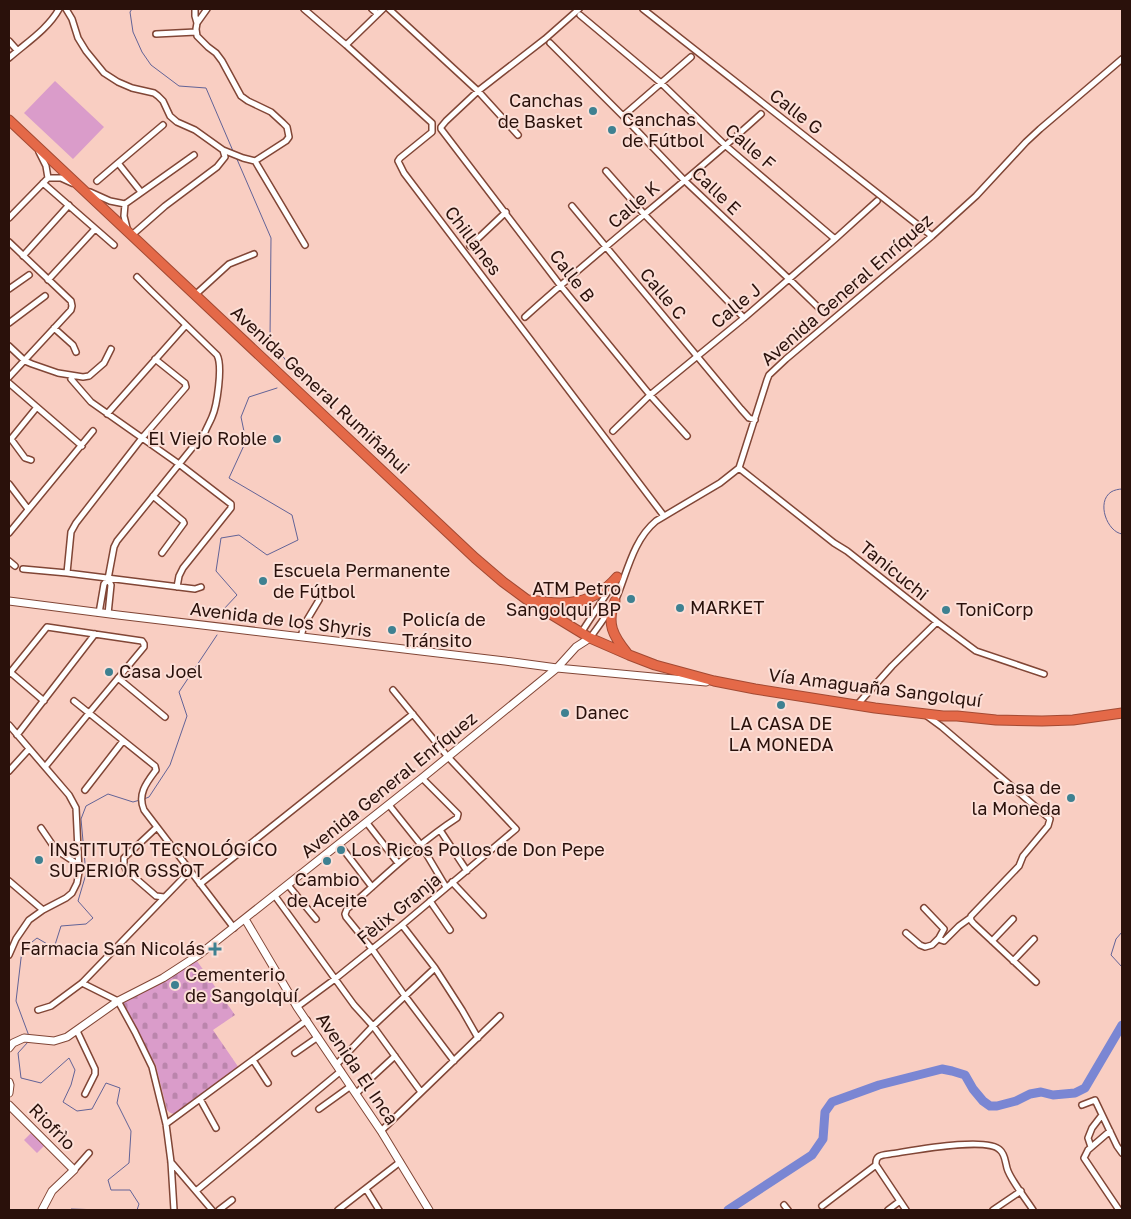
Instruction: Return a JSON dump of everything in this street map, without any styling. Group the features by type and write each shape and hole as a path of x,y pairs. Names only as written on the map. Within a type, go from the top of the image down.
{"highway":[{"name":"Avenida General Rumiñahui","path":"9,120 475,558 526,599 590,638 629,655"},
{"path":"526,599 548,603 576,602 603,591 618,577"},
{"path":"615,601 611,620 613,632 618,642 629,655"},
{"name":"Vía Amaguaña Sangolquí","path":"629,655 682,673 729,684 874,708 943,716 1042,721 1073,720 1122,713"}],"street":[{"path":"9,58 42,30 57,12 50,9"},
{"path":"66,9 72,19 78,38 104,74 125,85 158,96 170,116 177,122 195,130 223,150 249,161 255,161 286,141 289,137 287,127 271,112 241,96 222,61 198,36 196,32 195,9"},
{"path":"197,23 207,9"},
{"name":"Chillanes","path":"304,9 346,44 432,123 432,132 398,161 404,173 664,516"},
{"path":"372,9 378,14"},
{"path":"346,44 384,9"},
{"path":"389,9 478,91 518,135"},
{"name":"Calle G","path":"643,9 932,236"},
{"path":"478,91 580,12"},
{"name":"Calle F","path":"580,12 661,83 726,146 835,239"},
{"path":"156,34 196,32"},
{"path":"9,41 18,50"},
{"name":"Calle E","path":"550,43 624,116 684,180 824,313"},
{"path":"624,116 691,57"},
{"name":"Avenida General Enríquez","path":"9,1048 13,1043 24,1038 54,1041 67,1037 118,1001 163,978 200,954 367,823 557,668 576,647 590,638 615,601 633,554 648,529 656,521 720,483 739,468 767,380 772,371 932,236 976,196 1033,135 1122,59"},
{"name":"Calle B","path":"478,91 446,121 441,129 560,284 650,395 687,436"},
{"name":"Calle K","path":"524,317 560,284 726,146 761,114"},
{"path":"96,181 163,125"},
{"path":"35,144 46,166 48,178"},
{"path":"125,204 124,221 131,234 217,167 225,157 223,150"},
{"path":"9,218 48,178 61,178 110,201 125,204 194,154"},
{"path":"255,161 304,245"},
{"path":"118,163 141,192"},
{"path":"606,171 644,214 744,318"},
{"path":"43,183 114,246"},
{"name":"Calle J","path":"613,431 650,395 744,318 876,201"},
{"path":"23,256 69,205"},
{"name":"Calle C","path":"572,206 605,248 741,409 750,418 755,420"},
{"path":"470,246 506,212"},
{"path":"48,280 95,229"},
{"path":"9,242 70,301 72,306 71,310 9,378"},
{"path":"195,295 229,264 254,254"},
{"path":"9,289 29,275"},
{"path":"98,613 104,584 108,578 117,541 205,432 216,404 220,360 217,355 137,277"},
{"path":"9,322 45,296"},
{"path":"107,414 186,325"},
{"path":"54,328 72,345 76,352"},
{"path":"10,346 25,360 58,373 86,377 104,363 112,349"},
{"path":"66,573 71,532 76,523 142,438 186,387 156,359"},
{"path":"71,379 91,402 179,464 230,503 232,508 183,568 177,587"},
{"path":"9,383 82,446"},
{"path":"31,460 25,458 11,439 37,407"},
{"path":"9,533 82,446 92,431"},
{"name":"Tanicuchi","path":"739,468 834,543 848,551 936,622 976,650 1044,674"},
{"path":"9,484 28,509"},
{"path":"153,496 184,523 162,553"},
{"path":"9,561 15,566"},
{"name":"Avenida General Enríquez","path":"576,647 581,633 618,577 630,563"},
{"path":"23,569 195,589 200,587"},
{"path":"108,578 111,585 108,614"},
{"path":"301,637 304,625 319,600"},
{"name":"Avenida de los Shyris","path":"9,601 557,668 729,684"},
{"path":"857,705 892,666 936,622"},
{"path":"44,701 10,673 47,627 142,642 144,644 144,648 45,767"},
{"path":"17,735 95,634"},
{"path":"118,678 165,717"},
{"path":"393,690 448,757"},
{"path":"74,701 154,764 155,772 148,781 141,803 156,828 234,928"},
{"path":"923,713 1050,819 1048,826 1023,856 1019,866 970,918 958,926 944,941 939,938"},
{"path":"200,884 414,714"},
{"path":"9,725 69,795 76,808 79,865 77,883 72,893 29,920 16,938 9,955"},
{"path":"85,790 123,741"},
{"path":"9,771 30,749"},
{"name":"Fèlix Granja","path":"297,1007 402,925 516,829 448,757"},
{"path":"422,778 458,814 457,818 398,863 347,909 345,916 372,949 454,1061"},
{"path":"389,805 421,845 446,887"},
{"path":"367,823 398,863"},
{"path":"41,828 56,850 79,865"},
{"path":"156,828 124,858 123,862 126,870 156,896 164,897"},
{"path":"440,830 467,871"},
{"path":"339,844 372,887"},
{"path":"38,1010 51,1006 82,983 190,871"},
{"path":"9,881 43,910"},
{"path":"452,882 483,915"},
{"path":"288,885 316,919"},
{"path":"275,896 354,1006 373,1026 421,1092"},
{"path":"430,901 450,930"},
{"path":"906,933 925,947 932,945 939,938 944,929 943,927 924,908"},
{"path":"970,918 974,924 1036,982"},
{"name":"Avenida El Inca","path":"245,919 297,1007 381,1131 429,1210"},
{"path":"992,941 1013,919"},
{"path":"402,925 435,968 478,1038"},
{"path":"1013,961 1034,939"},
{"path":"336,1064 373,1026 435,968"},
{"path":"82,983 118,1001 152,1067 166,1124 174,1210"},
{"path":"381,1131 500,1016"},
{"path":"166,1124 307,1020"},
{"path":"77,1031 95,1069 85,1094"},
{"path":"295,1053 318,1036"},
{"path":"356,1094 395,1056"},
{"path":"253,1060 268,1083"},
{"path":"196,1191 341,1071"},
{"path":"9,1082 9,1093"},
{"path":"319,1109 351,1086"},
{"path":"200,1099 216,1128"},
{"path":"1082,1104 1095,1100 1122,1153"},
{"name":"Riofrìo","path":"9,1104 74,1170"},
{"path":"1091,1147 1088,1138 1092,1128 1102,1115"},
{"path":"1110,1131 1088,1150 1084,1158 1119,1210"},
{"path":"906,1210 875,1160 879,1156 971,1144 993,1145 1003,1152 1008,1172 1034,1210"},
{"path":"42,1210 52,1191 89,1153"},
{"path":"171,1162 212,1210"},
{"path":"338,1210 400,1162"},
{"path":"822,1206 876,1164"},
{"path":"366,1189 380,1210"},
{"path":"993,1210 1021,1191"},
{"path":"219,1210 232,1200"},
{"path":"888,1210 900,1201"},
{"path":"784,1205 788,1210"}],"green space":[{"path":"55,81 104,127 73,159 24,113"},
{"path":"197,961 235,1015 213,1030 239,1068 173,1114 167,1110 156,1066 122,1002 159,984"},
{"path":"31,1133 45,1145 37,1153 24,1140"}],"waterway":[{"path":"132,9 130,12 133,32 142,52 151,65 179,86 206,88 233,151"},
{"path":"236,157 271,238 270,339 293,370"},
{"path":"223,610 237,595 216,571 221,538 239,535 267,555 298,540 292,515 229,478 246,441 241,417 249,397 277,388"},
{"path":"1122,489 1112,491 1104,503 1105,516 1108,522 1112,528 1122,534"},
{"path":"144,799 149,797 170,765 187,716 179,692 217,635"},
{"path":"29,1036 16,1001 22,950 37,938 54,948 61,926 86,924 93,918 78,901 86,874 81,819 86,806 108,794 133,802 140,800"},
{"path":"1122,932 1116,939 1111,955 1122,967"},
{"path":"728,1210 812,1155 823,1139 825,1112 832,1102 879,1085 942,1069 965,1075 973,1089 990,1106 1016,1101 1030,1094 1041,1092 1053,1095 1075,1093 1085,1088 1122,1025"},
{"path":"28,1042 18,1053 21,1078 41,1083 69,1058 75,1070 71,1085 63,1102 77,1111 92,1109 106,1083 120,1088 117,1103 131,1131 129,1163 108,1180 111,1190 130,1190 139,1204 137,1210"},
{"path":"71,1210 102,1210"}],"place":[{"name":"Canchas de Basket","path":"593,111"},
{"name":"Canchas de Fútbol","path":"612,130"},
{"name":"El Viejo Roble","path":"277,439"},
{"name":"Escuela Permanente de Fútbol","path":"263,581"},
{"name":"ATM Petro Sangolqui BP","path":"631,599"},
{"name":"MARKET","path":"680,608"},
{"name":"ToniCorp","path":"946,610"},
{"name":"Policía de Tránsito","path":"392,630"},
{"name":"Casa Joel","path":"109,672"},
{"name":"LA CASA DE LA MONEDA","path":"781,705"},
{"name":"Danec","path":"565,713"},
{"name":"Casa de la Moneda","path":"1071,798"},
{"name":"Los Ricos Pollos de Don Pepe","path":"341,850"},
{"name":"INSTITUTO TECNOLÓGICO SUPERIOR GSSOT","path":"39,860"},
{"name":"Cambio de Aceite","path":"327,861"},
{"name":"Farmacia San Nicolás","path":"215,949"},
{"name":"Cementerio de Sangolquí","path":"175,985"}]}
